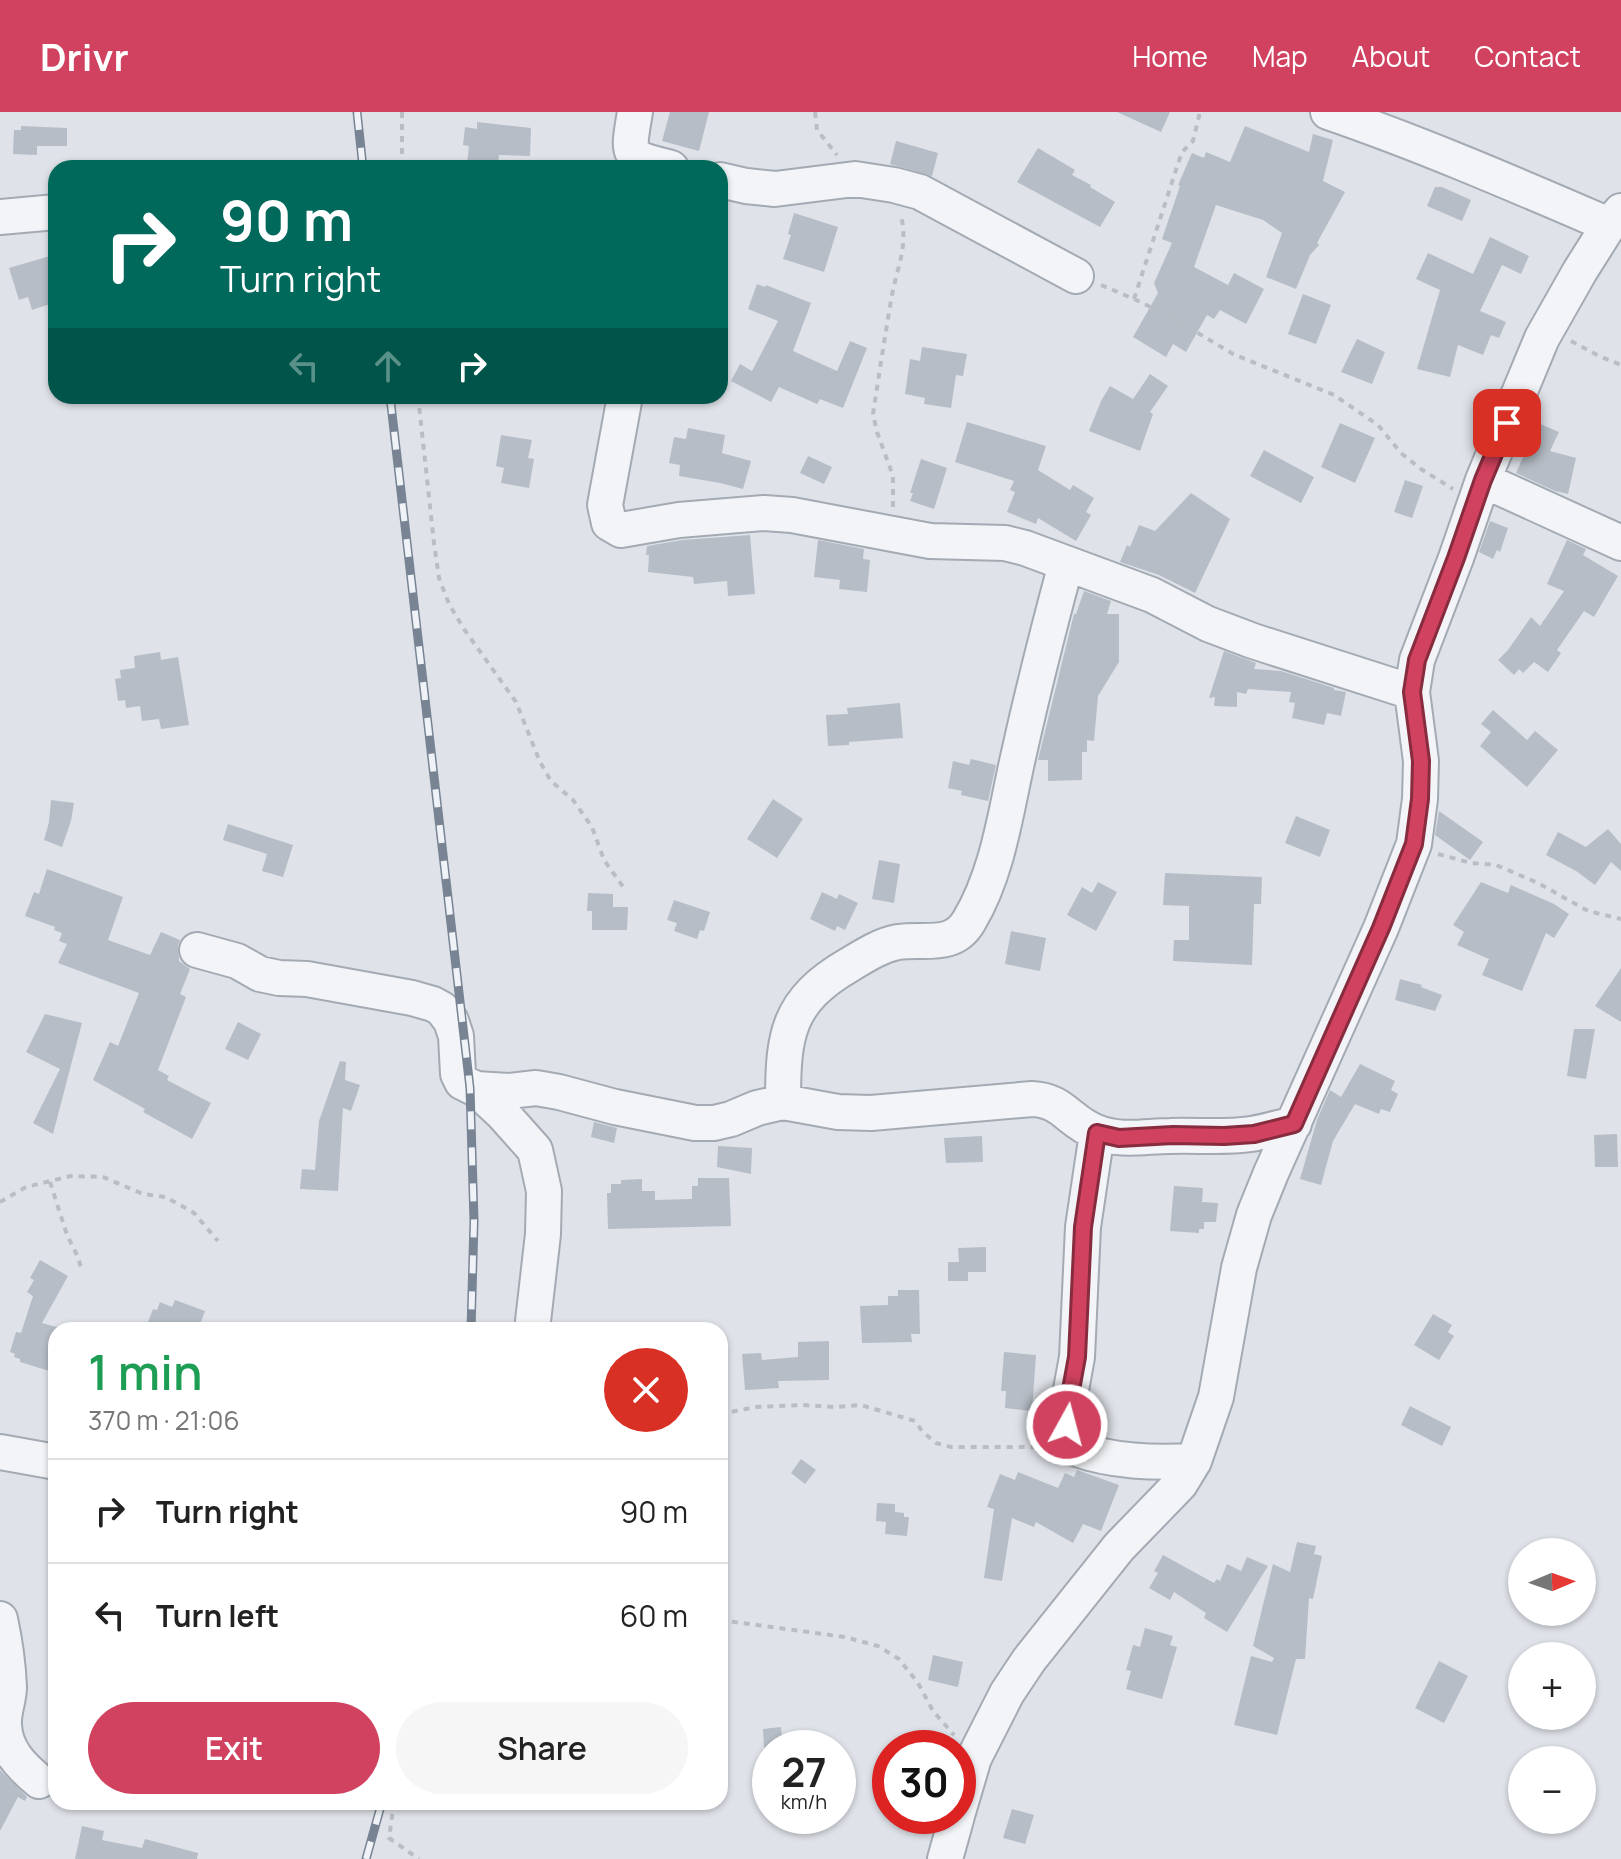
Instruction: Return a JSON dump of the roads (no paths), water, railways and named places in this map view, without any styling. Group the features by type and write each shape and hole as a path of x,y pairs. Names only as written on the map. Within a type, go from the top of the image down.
{"street":[{"path":"635,112 629,143 631,153 641,160"},
{"path":"976,1754 1007,1693 1029,1660 1119,1547 1180,1484 1194,1461 1216,1397 1239,1268 1254,1215 1381,928 1414,844 1421,761 1412,692 1417,660 1479,492 1542,338 1615,218 1328,112"},
{"path":"728,182 775,189 855,179 920,192 1076,276"},
{"path":"0,217 48,213"},
{"path":"624,404 605,505 609,523 621,530 679,520 764,513 792,515 930,541 1005,543 1152,595 1208,624 1253,641 1412,692"},
{"path":"1479,492 1621,543"},
{"path":"783,1102 783,1065 788,1031 808,995 835,973 887,945 941,941 957,936 969,923 993,870 1026,721 1066,564"},
{"path":"197,950 237,961 260,974 412,998 442,1009 451,1021 456,1036 458,1074 462,1082 476,1089 502,1113 535,1150 544,1191 544,1219 533,1322"},
{"path":"476,1089 508,1091 536,1088 695,1123 731,1119 783,1102 838,1112 871,1113 1044,1099 1055,1103 1079,1124 1097,1133 1119,1138 1254,1134 1294,1124"},
{"path":"1097,1133 1083,1227 1077,1357 1068,1406 1068,1436 1074,1448 1086,1453 1159,1463 1194,1461"},
{"path":"0,1452 48,1461"},
{"path":"0,1619 7,1650 9,1692 4,1724 8,1745 20,1765 39,1781"},
{"path":"945,1859 952,1834"}],"railway":[{"path":"357,112 362,160"},
{"path":"391,404 470,1088 474,1221 471,1322"},
{"path":"366,1859 380,1810"}]}
